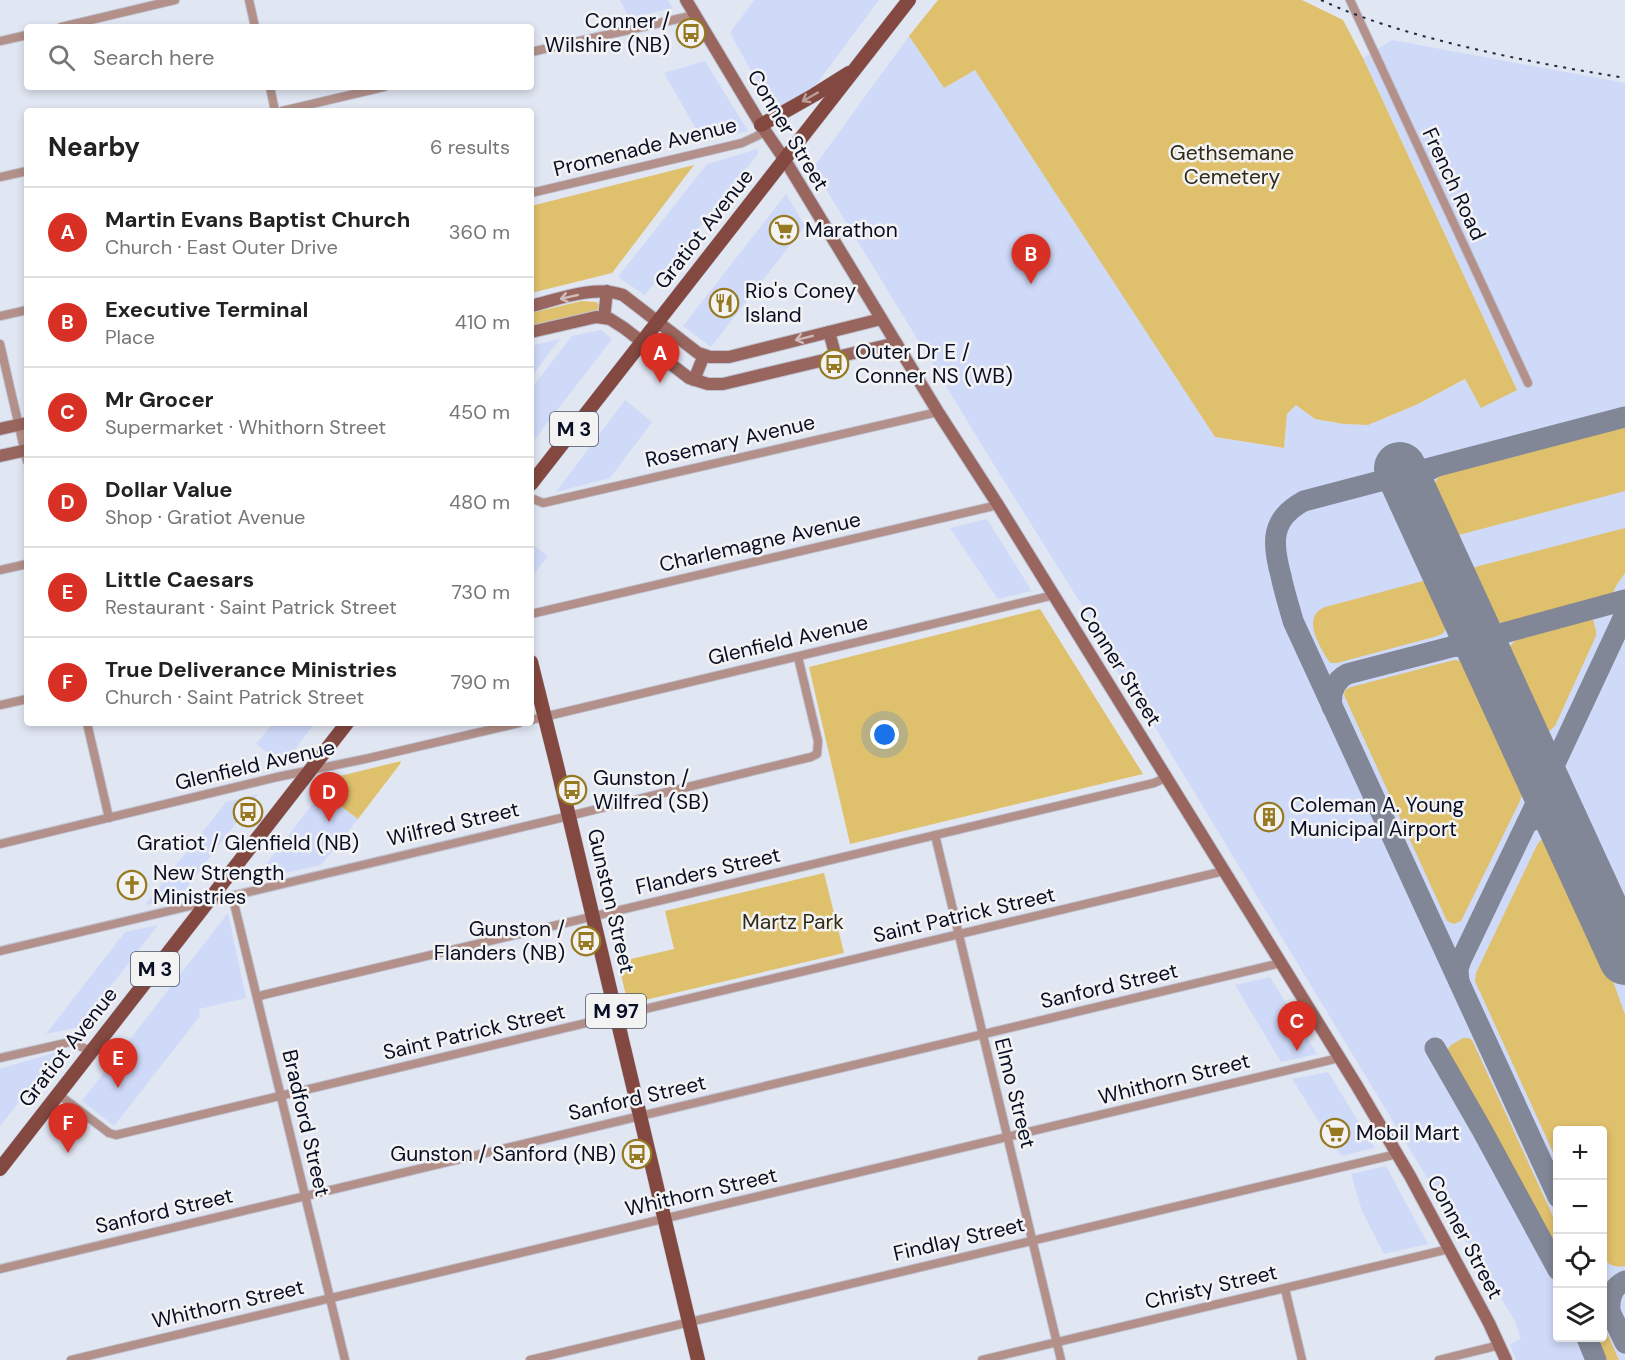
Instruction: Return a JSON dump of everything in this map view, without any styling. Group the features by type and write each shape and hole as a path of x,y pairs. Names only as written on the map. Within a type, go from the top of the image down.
{"main road":[{"name":"Conner Street","path":"686,0 1397,1154 1506,1360"},
{"name":"Gratiot Avenue","path":"534,480 909,0"},
{"path":"763,128 858,66"},
{"path":"534,305 607,291 623,295 698,353 718,358 881,319"},
{"path":"604,318 607,291"},
{"path":"534,331 596,317 610,319 683,375 708,384 723,384 896,343"},
{"path":"829,332 836,357"},
{"path":"694,380 704,356"},
{"path":"0,429 23,424"},
{"path":"0,456 24,454"},
{"name":"Gunston Street","path":"534,674 698,1360"},
{"name":"Gratiot Avenue","path":"0,1169 345,726"}],"street":[{"path":"74,24 175,0"},
{"path":"249,0 254,24"},
{"name":"French Road","path":"1350,0 1528,383"},
{"path":"534,51 695,15"},
{"path":"0,41 24,36"},
{"path":"271,90 274,108"},
{"path":"295,108 371,90"},
{"name":"Promenade Avenue","path":"534,192 724,148 750,140 763,128"},
{"path":"0,177 24,172"},
{"path":"0,316 24,311"},
{"path":"0,344 23,424"},
{"name":"Rosemary Avenue","path":"534,499 543,503 938,412"},
{"name":"Charlemagne Avenue","path":"534,613 998,505"},
{"path":"0,570 24,565"},
{"name":"Glenfield Avenue","path":"534,719 1054,596"},
{"name":"Wilfred Street","path":"0,951 569,816 817,754 818,741 798,657"},
{"path":"0,705 24,700"},
{"path":"88,726 109,818"},
{"name":"Glenfield Avenue","path":"0,844 506,726"},
{"name":"Flanders Street","path":"258,997 1154,783 1166,778"},
{"name":"Elmo Street","path":"935,835 1061,1360"},
{"name":"Saint Patrick Street","path":"58,1094 106,1131 116,1135 1224,871"},
{"name":"Bradford Street","path":"232,895 345,1360"},
{"name":"Sanford Street","path":"0,1269 1281,963"},
{"path":"0,1058 70,1042 91,1051"},
{"name":"Whithorn Street","path":"70,1360 1339,1058"},
{"name":"Findlay Street","path":"530,1360 1397,1154"},
{"name":"Christy Street","path":"982,1360 1449,1249"},
{"path":"1285,1289 1302,1360"},
{"path":"1439,1360 1500,1346"}],"shaded area":[{"path":"620,0 668,0 673,8 629,18"},
{"path":"754,0 879,0 815,86 773,110 730,33"},
{"name":"Coleman A. Young Municipal Airport","path":"909,36 944,88 975,69 1215,437 1284,448 1287,414 1296,405 1315,419 1368,425 1418,404 1466,379 1517,390 1363,58 1392,40 1625,83 1625,1360 1516,1360 1510,1344 1521,1339 1514,1319 1141,704 1126,686 1098,639 1088,615 813,168"},
{"path":"705,61 748,131 703,141 664,73"},
{"path":"758,149 758,154 645,295 618,277 707,164"},
{"path":"786,194 805,226 711,347 683,326"},
{"path":"601,330 612,339 534,440 534,385 572,336"},
{"path":"560,339 534,373 534,345"},
{"path":"625,400 652,422 610,478 556,492"},
{"path":"987,519 1032,591 998,599 950,528"},
{"path":"534,545 548,556 534,574"},
{"path":"271,726 313,726 283,765 256,744"},
{"path":"322,792 358,819 321,865 254,880"},
{"path":"258,794 179,898 145,905 226,802"},
{"path":"228,913 246,998 199,1009 200,1016 114,1126 82,1101"},
{"path":"158,925 79,1027 46,1034 125,932"},
{"path":"1270,977 1317,1054 1281,1062 1235,985"},
{"path":"57,1054 0,1126 0,1070"},
{"path":"1328,1072 1375,1148 1341,1156 1292,1079"},
{"path":"1386,1166 1428,1244 1384,1254 1362,1211 1351,1174"}],"green space":[{"name":"Gethsemane Cemetery","path":"938,0 1302,0 1343,20 1363,58 1517,390 1481,408 1465,379 1418,404 1368,425 1315,419 1296,405 1287,414 1284,448 1215,437 975,70 944,88 909,36"},
{"path":"694,165 612,273 534,292 534,205"},
{"path":"582,301 597,302 599,306 597,311 534,325 534,312"},
{"path":"1625,427 1625,491 1451,537 1432,494 1433,485 1439,476"},
{"path":"1625,528 1625,573 1612,595 1501,623 1487,615 1469,576 1475,567"},
{"path":"1423,581 1435,587 1448,618 1446,629 1442,634 1337,663 1331,663 1328,660 1314,631 1314,617 1318,611 1325,607"},
{"path":"1040,609 1143,774 850,844 809,667"},
{"path":"1593,619 1596,636 1555,726 1549,731 1539,729 1509,659 1511,645 1522,637"},
{"path":"1454,660 1465,661 1472,668 1522,777 1520,779 1523,792 1461,921 1454,924 1447,921 1344,695 1345,690 1351,687"},
{"path":"401,761 358,819 322,792 332,778"},
{"path":"1541,840 1551,840 1606,961 1625,1015 1625,1266 1618,1267 1607,1261 1607,1126 1553,1126 1553,1152 1475,981 1476,973"},
{"name":"Martz Park","path":"824,873 844,953 628,1004 618,962 674,949 665,911"},
{"path":"1463,1038 1472,1040 1553,1216 1553,1247 1449,1056 1447,1050"},
{"path":"1607,1333 1619,1360 1605,1360 1598,1342 1607,1342"}],"taxiway":[{"path":"1553,1186 1293,621 1275,543 1279,524 1293,508 1304,501 1625,417"},
{"path":"1413,497 1418,479 1433,468"},
{"path":"1332,707 1334,688 1347,674 1625,600"},
{"path":"1459,982 1458,969 1461,960 1625,614"},
{"path":"1453,646 1474,652 1488,666 1495,678"},
{"path":"1527,823 1536,819 1551,820 1567,835 1575,850"},
{"path":"1435,1048 1553,1261"},
{"path":"1610,1312 1612,1294 1617,1286 1625,1281"},
{"path":"1607,1305 1625,1343"},
{"path":"1589,1342 1596,1360"}],"runway":[{"path":"1400,468 1625,959"}],"railway":[{"path":"1321,0 1372,21 1482,51 1625,78"}],"place":[{"name":"Conner / Wilshire (NB)","path":"691,33"},
{"name":"Marathon","path":"784,230"},
{"name":"Executive Terminal","path":"1031,284"},
{"name":"Rio's Coney Island","path":"724,303"},
{"name":"Outer Dr E / Conner NS (WB)","path":"834,364"},
{"name":"Martin Evans Baptist Church","path":"660,383"},
{"name":"Gunston / Wilfred (SB)","path":"572,790"},
{"name":"Gratiot / Glenfield (NB)","path":"248,812"},
{"name":"Coleman A. Young Municipal Airport","path":"1269,817"},
{"name":"Dollar Value","path":"329,822"},
{"name":"New Strength Ministries","path":"132,885"},
{"name":"Gunston / Flanders (NB)","path":"586,941"},
{"name":"Mr Grocer","path":"1297,1051"},
{"name":"Little Caesars","path":"118,1088"},
{"name":"Mobil Mart","path":"1335,1133"},
{"name":"True Deliverance Ministries","path":"68,1153"},
{"name":"Gunston / Sanford (NB)","path":"637,1154"}]}
